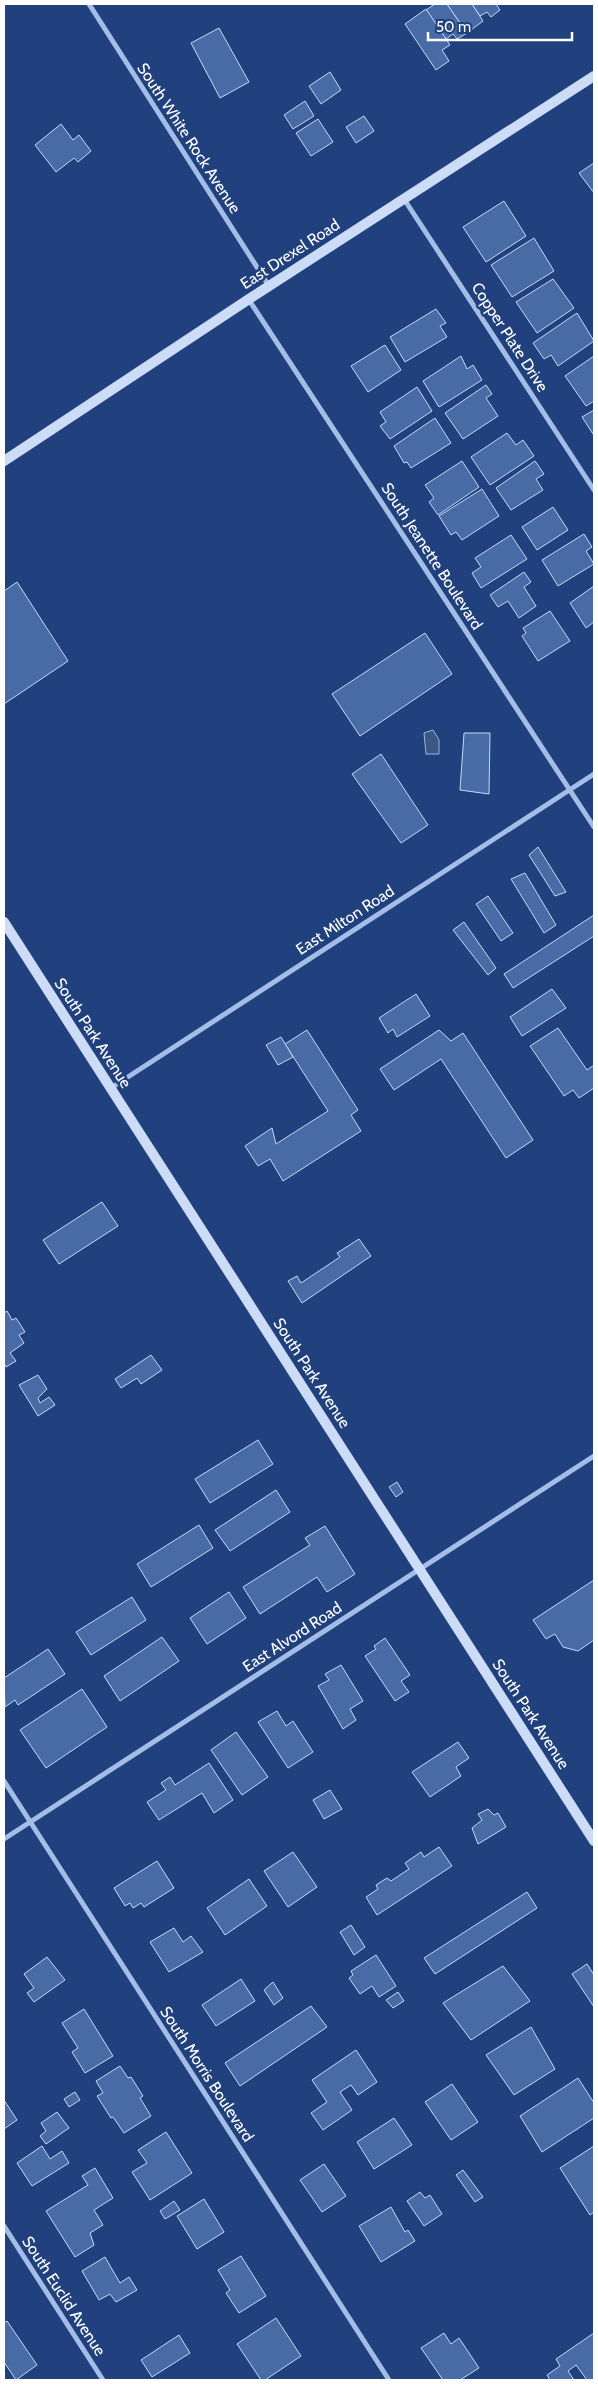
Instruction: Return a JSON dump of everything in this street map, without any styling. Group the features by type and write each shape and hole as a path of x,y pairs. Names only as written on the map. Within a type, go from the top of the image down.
{"main road":[{"name":"East Drexel Road","path":"4,461 249,299 594,76"},
{"name":"South Park Avenue","path":"4,922 594,1841"}],"street":[{"name":"South White Rock Avenue","path":"89,4 269,286"},
{"name":"Copper Plate Drive","path":"404,199 594,490"},
{"name":"South Jeanette Boulevard","path":"249,299 594,827"},
{"name":"East Milton Road","path":"110,1088 594,774"},
{"name":"East Alvord Road","path":"4,1839 594,1456"},
{"name":"South Morris Boulevard","path":"4,1781 389,2380"},
{"name":"South Euclid Avenue","path":"4,2226 103,2380"}],"water":[{"path":"433,730 439,740 439,754 426,754 424,733"}],"building":[{"path":"435,4 447,4 467,33 457,39 453,34 446,39 426,10"},
{"path":"447,4 472,4 483,21 467,33"},
{"path":"472,4 496,4 500,10 491,17 487,12 480,16"},
{"path":"426,9 450,45 442,50 449,61 436,70 405,24"},
{"path":"219,28 249,82 220,98 191,43"},
{"path":"330,72 341,90 321,104 309,86"},
{"path":"305,101 314,116 293,129 284,115"},
{"path":"364,116 374,131 356,143 346,127"},
{"path":"318,119 333,142 311,156 296,133"},
{"path":"61,124 73,140 79,135 91,151 78,162 74,158 56,172 35,145"},
{"path":"594,163 594,193 579,173"},
{"path":"504,201 526,236 486,262 463,227"},
{"path":"534,238 554,271 512,297 491,265"},
{"path":"553,279 574,308 537,333 516,302"},
{"path":"436,309 446,323 440,326 447,337 405,362 390,337"},
{"path":"577,313 594,341 558,366 551,355 544,359 533,343"},
{"path":"385,345 401,370 368,392 351,366"},
{"path":"461,356 467,369 473,365 482,380 439,407 423,381"},
{"path":"594,356 594,401 586,406 565,376"},
{"path":"486,385 492,394 486,398 498,416 463,439 445,413"},
{"path":"417,387 432,411 390,439 380,426 386,422 380,412"},
{"path":"594,410 594,433 593,434 582,417"},
{"path":"435,418 451,443 411,468 407,462 404,463 394,446"},
{"path":"507,433 516,445 523,440 534,456 490,485 471,457"},
{"path":"462,461 479,487 438,515 429,502 434,498 425,485"},
{"path":"535,461 544,474 536,479 543,490 511,510 496,488"},
{"path":"482,489 499,516 462,540 456,532 451,535 439,516"},
{"path":"553,507 568,530 537,550 522,527"},
{"path":"584,534 592,547 586,551 594,564 558,586 542,560"},
{"path":"511,535 527,559 481,588 472,573 481,567 475,558"},
{"path":"524,572 531,582 524,587 536,606 519,618 508,601 498,607 490,595"},
{"path":"17,582 68,661 4,704 4,591"},
{"path":"594,586 594,622 586,628 570,603"},
{"path":"550,611 570,641 538,661 522,636 526,633 523,628"},
{"path":"425,633 452,674 360,736 332,694"},
{"path":"464,733 490,733 489,794 460,790"},
{"path":"381,754 428,825 401,843 352,774"},
{"path":"538,847 566,892 555,896 529,855"},
{"path":"525,873 556,925 544,933 511,879"},
{"path":"488,896 513,933 501,941 476,904"},
{"path":"594,915 594,936 513,988 504,974"},
{"path":"464,922 496,968 488,975 453,930"},
{"path":"552,989 566,1008 522,1036 510,1017"},
{"path":"416,994 430,1016 397,1037 393,1029 388,1033 379,1018"},
{"path":"558,1028 587,1070 594,1065 594,1088 579,1098 573,1090 564,1096 530,1046"},
{"path":"307,1030 358,1110 351,1115 361,1131 283,1181 270,1159 258,1166 245,1146 272,1128 276,1144 328,1111 285,1044"},
{"path":"439,1030 451,1041 463,1033 533,1140 506,1158 441,1059 394,1090 380,1069"},
{"path":"281,1037 293,1057 278,1065 266,1045"},
{"path":"102,1202 118,1226 59,1264 43,1240"},
{"path":"359,1239 371,1256 302,1303 288,1281 297,1276 301,1283 340,1257 337,1253"},
{"path":"7,1311 12,1320 16,1318 25,1332 19,1335 24,1343 10,1353 16,1361 6,1367 4,1363 4,1313"},
{"path":"151,1355 162,1370 141,1384 137,1378 121,1388 115,1379"},
{"path":"38,1375 47,1389 38,1398 40,1403 49,1397 55,1405 38,1416 19,1385"},
{"path":"258,1440 273,1464 210,1503 195,1479"},
{"path":"397,1482 403,1492 396,1497 389,1487"},
{"path":"276,1490 290,1512 230,1551 215,1530"},
{"path":"199,1525 213,1548 151,1587 137,1564"},
{"path":"325,1526 355,1574 327,1592 317,1577 260,1614 243,1587 310,1545 305,1538"},
{"path":"594,1580 594,1640 578,1651 563,1647 555,1634 546,1639 533,1620"},
{"path":"229,1592 246,1618 207,1644 190,1618"},
{"path":"132,1597 146,1620 91,1655 76,1632"},
{"path":"162,1637 179,1661 120,1701 104,1676"},
{"path":"385,1638 410,1675 401,1681 409,1692 395,1701 365,1656 376,1649 374,1646"},
{"path":"48,1649 65,1674 18,1705 15,1700 5,1707 4,1678"},
{"path":"341,1665 363,1701 350,1709 356,1720 343,1729 318,1686 329,1680 325,1674"},
{"path":"82,1689 107,1727 46,1768 20,1730"},
{"path":"277,1711 286,1726 293,1721 313,1752 288,1768 258,1722"},
{"path":"236,1732 268,1777 242,1795 211,1750"},
{"path":"458,1742 469,1758 456,1767 461,1776 430,1797 412,1772"},
{"path":"209,1763 233,1800 214,1813 202,1793 159,1820 147,1802 166,1790 161,1783 170,1777 175,1785"},
{"path":"330,1790 342,1809 324,1819 313,1800"},
{"path":"488,1809 494,1815 498,1813 506,1827 478,1844 472,1828 482,1820 478,1814"},
{"path":"439,1847 452,1866 377,1915 366,1897 378,1889 376,1885 387,1878 391,1881 409,1869 405,1863 421,1852 424,1857"},
{"path":"293,1852 317,1887 288,1907 264,1871"},
{"path":"157,1861 174,1888 144,1907 141,1903 133,1908 130,1903 125,1906 114,1888"},
{"path":"249,1879 267,1906 225,1935 207,1908"},
{"path":"527,1892 537,1908 435,1974 424,1958"},
{"path":"351,1925 365,1947 354,1955 340,1932"},
{"path":"174,1928 183,1942 191,1936 203,1952 169,1972 150,1942"},
{"path":"376,1955 396,1986 379,1997 372,1986 360,1994 349,1978 353,1975 351,1971"},
{"path":"47,1957 65,1980 34,2002 27,1993 34,1988 24,1974"},
{"path":"587,1964 594,1975 594,2007 572,1974"},
{"path":"503,1966 530,2001 471,2040 443,2003"},
{"path":"241,1979 255,2001 216,2026 202,2005"},
{"path":"273,1982 283,1998 274,2005 264,1990"},
{"path":"398,1992 404,2001 393,2008 386,2000"},
{"path":"311,2006 327,2027 240,2086 225,2063"},
{"path":"84,2009 113,2056 85,2073 72,2052 78,2048 62,2023"},
{"path":"531,2027 555,2069 514,2095 486,2055"},
{"path":"356,2050 377,2082 358,2095 351,2085 340,2092 352,2110 323,2130 311,2113 327,2102 312,2080"},
{"path":"120,2066 128,2078 131,2077 143,2096 140,2098 151,2116 124,2133 113,2117 111,2118 97,2096 103,2093 96,2081"},
{"path":"578,2078 594,2103 594,2118 542,2152 520,2116"},
{"path":"452,2084 478,2122 451,2140 425,2102"},
{"path":"75,2092 80,2100 69,2107 64,2099"},
{"path":"4,2100 17,2120 4,2129"},
{"path":"57,2112 69,2128 46,2144 40,2136 46,2131 41,2123"},
{"path":"394,2118 412,2145 374,2169 357,2142"},
{"path":"166,2132 192,2173 150,2200 132,2172 147,2163 138,2150"},
{"path":"42,2146 50,2159 62,2151 69,2163 32,2186 17,2163"},
{"path":"594,2146 594,2212 590,2215 560,2168"},
{"path":"324,2164 346,2196 322,2212 300,2180"},
{"path":"95,2168 113,2198 94,2210 103,2225 90,2233 94,2245 75,2257 46,2211 88,2185 82,2176"},
{"path":"463,2170 483,2197 475,2202 456,2175"},
{"path":"420,2192 425,2198 430,2195 442,2214 424,2226 407,2201"},
{"path":"204,2199 224,2232 197,2249 177,2216"},
{"path":"174,2201 180,2210 165,2219 160,2211"},
{"path":"391,2207 405,2232 408,2230 415,2241 381,2262 359,2226"},
{"path":"241,2256 266,2296 239,2313 226,2293 230,2290 218,2270"},
{"path":"105,2257 120,2283 129,2277 137,2290 116,2302 110,2294 99,2300 82,2271"},
{"path":"276,2318 301,2356 265,2380 261,2380 237,2344"},
{"path":"7,2321 37,2365 16,2380 4,2362 4,2323"},
{"path":"444,2333 451,2344 459,2338 479,2368 460,2380 443,2380 421,2348"},
{"path":"594,2333 594,2380 587,2380 576,2365 568,2371 574,2380 550,2380 547,2375 560,2366 556,2359"},
{"path":"179,2335 190,2353 152,2377 141,2360"}]}
